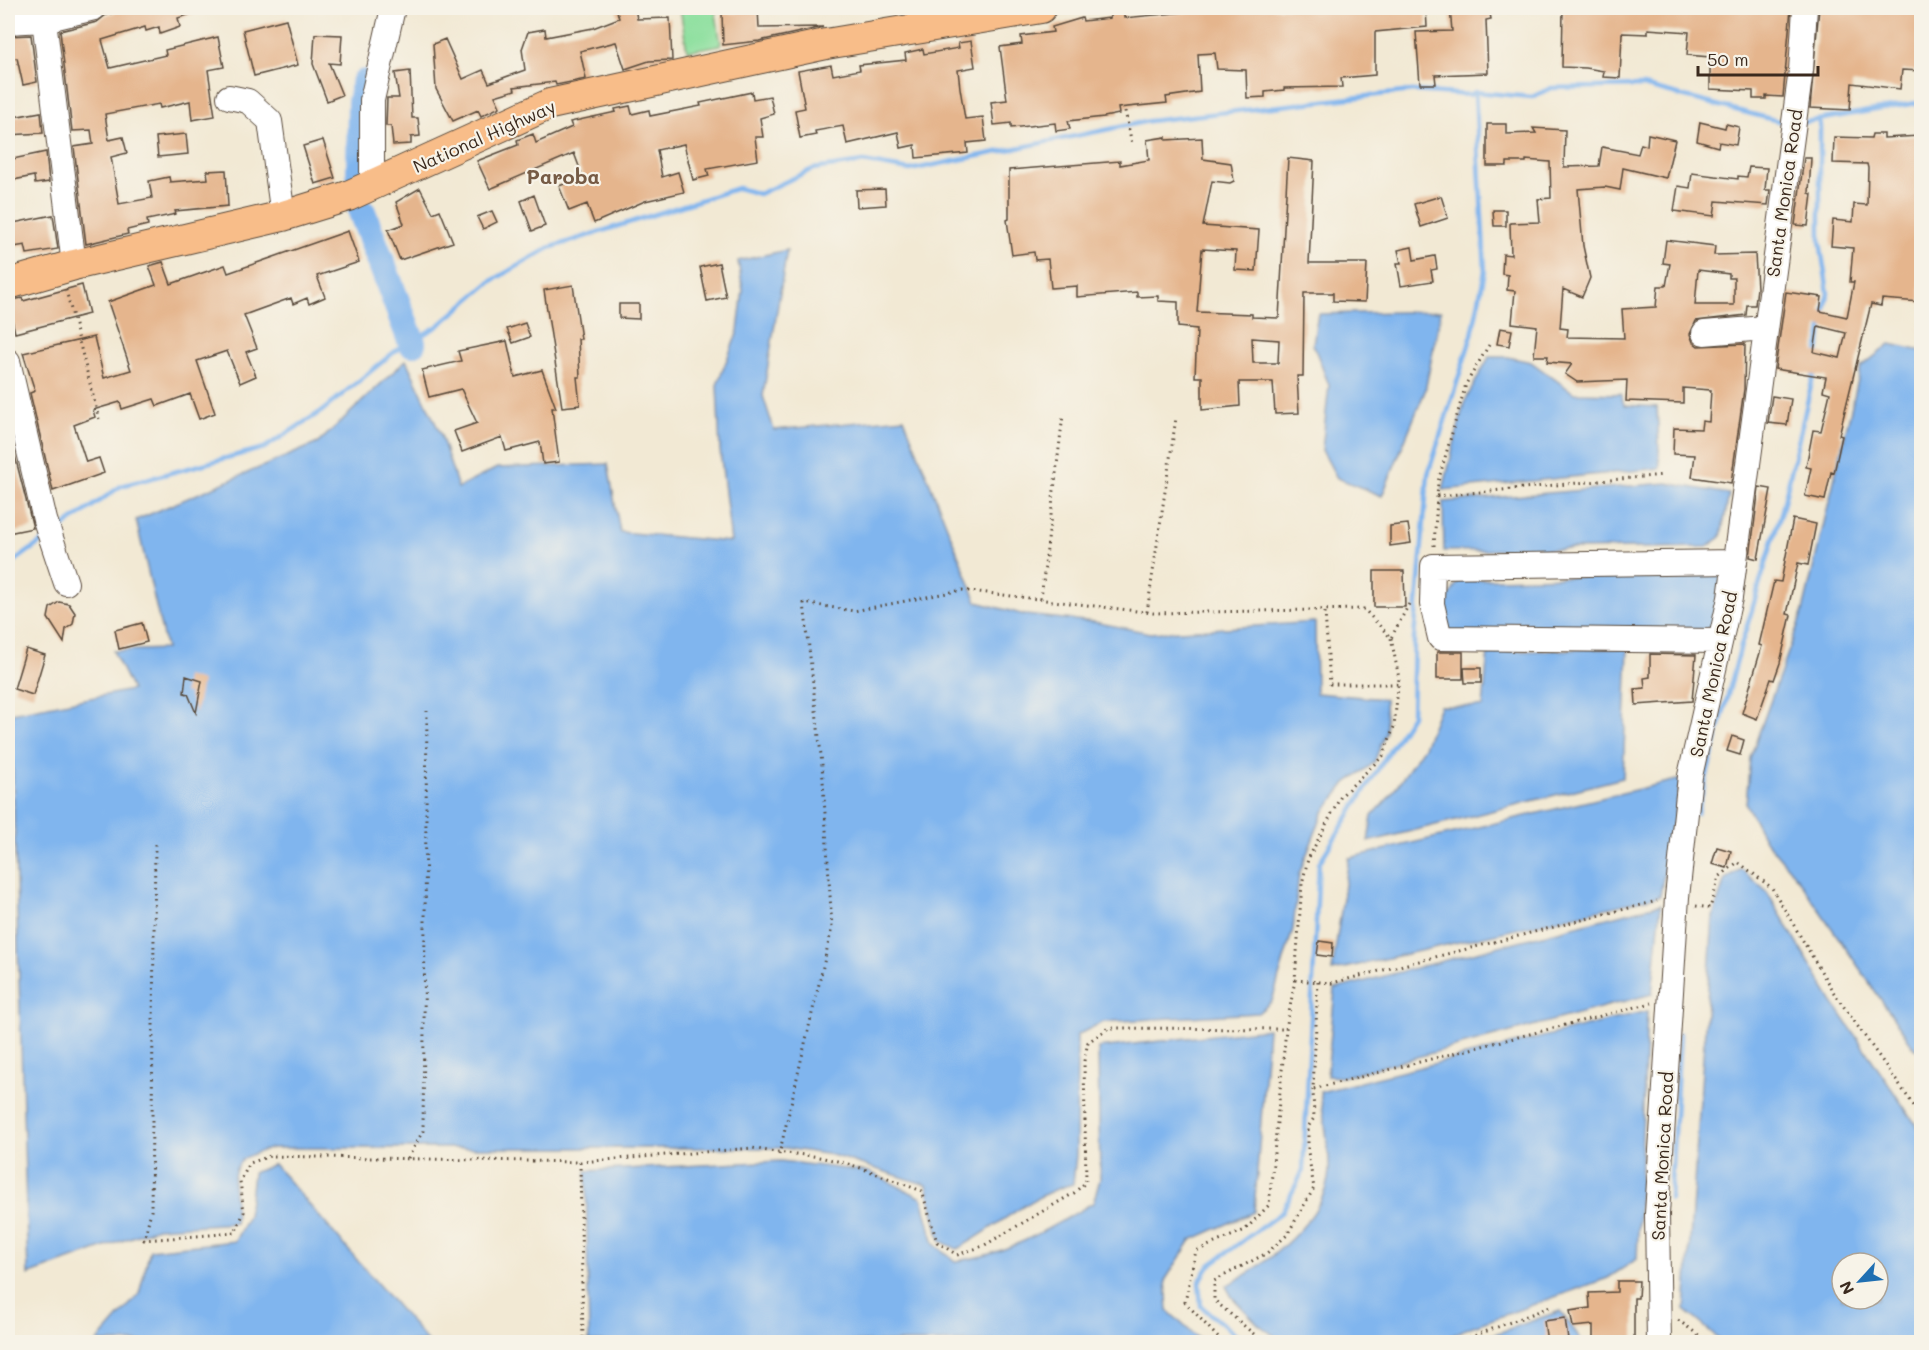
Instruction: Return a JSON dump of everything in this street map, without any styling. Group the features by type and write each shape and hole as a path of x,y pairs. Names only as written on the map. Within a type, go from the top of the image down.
{"main road":[{"name":"National Highway","path":"8,285 67,267 283,216 372,185 549,104 826,44 1041,8"}],"street":[{"path":"8,22 44,14 94,8"},
{"path":"372,185 372,100 393,8"},
{"name":"Santa Monica Road","path":"1659,1342 1657,1214 1677,897 1690,776 1731,598 1794,123 1805,8"},
{"path":"44,14 67,267"},
{"path":"228,97 248,101 270,121 283,216"},
{"path":"1704,333 1766,328"},
{"path":"8,361 45,520 63,572"},
{"path":"1720,641 1440,638 1432,604 1433,566 1735,562"}],"path":[{"path":"1125,111 1132,144"},
{"path":"67,267 99,419"},
{"path":"1433,566 1438,482 1466,384 1489,345"},
{"path":"1041,600 1063,415"},
{"path":"1147,612 1176,418"},
{"path":"1437,496 1664,475"},
{"path":"779,1155 832,928 822,764 804,603 854,611 962,590 1147,612 1325,612 1364,609 1391,638 1398,684 1394,727 1383,756 1341,796 1308,859 1302,884 1294,980 1286,1029 1269,1205 1245,1230 1196,1251 1185,1302 1222,1342"},
{"path":"1391,638 1409,604"},
{"path":"1325,612 1330,684 1398,684"},
{"path":"408,1158 423,1131 427,711"},
{"path":"155,844 152,1211 144,1240 235,1233 244,1212 240,1181 250,1163 270,1156 580,1162 753,1148 779,1155 788,1153 829,1159 922,1191 937,1242 957,1255 983,1246 1074,1193 1086,1182 1084,1061 1088,1042 1109,1028 1286,1029"},
{"path":"1702,907 1710,908 1719,877 1738,861 1772,888 1832,990 1922,1117"},
{"path":"1294,980 1332,983 1677,897"},
{"path":"1263,1342 1214,1300 1214,1281 1267,1253 1287,1235 1314,1188 1308,1152 1308,1127 1314,1118 1313,1089 1318,982"},
{"path":"1313,1089 1670,998"},
{"path":"580,1162 583,1342"},
{"path":"1458,1342 1550,1307"},
{"path":"1679,1321 1708,1342"}],"green space":[{"path":"680,8 715,8 721,45 687,51"}],"water":[{"path":"787,250 763,396 774,430 904,418 977,602 1025,615 1094,622 1150,633 1315,622 1316,693 1385,699 1386,731 1374,763 1346,783 1323,813 1299,874 1293,929 1272,1001 1258,1013 1103,1022 1077,1035 1076,1155 1073,1184 1041,1196 957,1249 940,1241 927,1185 832,1155 785,1148 272,1148 248,1156 237,1167 233,1182 235,1223 157,1228 28,1275 11,713 132,690 113,651 166,649 136,520 318,443 406,360 441,435 458,488 497,468 608,464 620,532 731,542 720,450 717,385 738,331 743,290 738,261"},
{"path":"1441,311 1425,391 1382,496 1337,478 1322,450 1329,385 1313,344 1318,314"},
{"path":"1890,344 1922,351 1921,1051 1915,1049 1798,879 1765,840 1746,804 1750,758 1803,611 1861,367"},
{"path":"1489,357 1508,357 1531,362 1574,393 1621,394 1624,405 1657,407 1660,468 1443,490 1464,403"},
{"path":"1667,483 1729,494 1721,537 1707,547 1444,551 1443,502"},
{"path":"1724,574 1714,626 1701,632 1443,634 1444,606 1459,580"},
{"path":"1628,648 1623,778 1368,842 1372,816 1391,795 1424,747 1440,706 1483,707 1488,652"},
{"path":"1681,779 1660,896 1332,971 1349,858"},
{"path":"1741,869 1767,892 1832,1001 1921,1132 1921,1342 1723,1342 1685,1310 1713,917 1725,879"},
{"path":"1661,904 1652,994 1342,1077 1327,1076 1335,989"},
{"path":"1647,1011 1637,1259 1608,1278 1465,1329 1442,1342 1283,1342 1258,1324 1232,1297 1226,1286 1259,1266 1292,1238 1318,1206 1326,1188 1329,1160 1320,1092"},
{"path":"1268,1029 1254,1212 1191,1240 1166,1279 1168,1311 1202,1342 589,1342 586,1171 781,1161 870,1172 922,1198 934,1244 955,1261 973,1258 991,1254 1027,1240 1093,1203 1100,1179 1098,1048"},
{"path":"274,1164 428,1342 97,1342 139,1294 150,1250 235,1241 248,1216 253,1173"},
{"path":"1560,1311 1583,1342 1472,1342"}],"building":[{"path":"130,8 201,8 201,11 178,18 180,27 160,34 159,27 146,31 145,27 102,40 110,68 166,55 165,50 218,37 224,67 208,70 215,116 192,120 190,101 160,108 159,104 105,114 109,140 123,137 127,153 111,157 119,204 152,198 149,181 169,177 170,182 208,179 207,171 226,170 228,206 175,211 176,214 147,220 148,225 127,230 128,234 86,244 74,147 93,144 91,130 72,131 60,31 97,22 106,15"},
{"path":"616,8 635,8 637,19 670,18 672,60 649,61 625,69 616,42 580,51 586,79 556,85 555,82 514,87 515,90 495,96 500,107 481,116 478,110 453,121 436,89 433,44 445,39 463,79 483,70 489,83 525,70 522,49 528,32 545,29 546,37 593,28 619,18"},
{"path":"737,8 758,8 759,28 823,27 759,41 723,45 722,13 738,13"},
{"path":"1227,8 1426,8 1427,27 1375,32 1375,75 1341,78 1342,87 1284,88 1284,90 1265,92 1265,97 1247,98 1246,70 1217,69 1215,53 1198,54 1200,92 1166,97 1167,103 1118,108 1119,114 1068,121 1070,129 1056,131 1055,123 1011,128 1011,123 994,125 991,102 1007,100 1000,47 1022,44 1021,36 1053,32 1052,27 1082,18 1083,21 1110,18 1110,14 1124,13 1124,18"},
{"path":"1450,8 1489,8 1491,19 1486,20 1488,73 1435,75 1436,84 1420,84 1416,32 1452,31"},
{"path":"1563,8 1791,8 1783,97 1766,96 1766,99 1753,99 1753,91 1710,89 1710,57 1687,55 1689,32 1648,29 1648,34 1622,33 1620,78 1603,77 1604,71 1562,67"},
{"path":"1819,8 1918,8 1922,71 1902,70 1900,89 1852,83 1850,110 1810,108"},
{"path":"286,19 298,65 254,76 243,30"},
{"path":"315,34 342,35 340,64 329,63 342,95 327,101 313,64"},
{"path":"31,35 37,82 23,85 17,58 8,60 8,36"},
{"path":"971,41 975,67 958,70 960,88 965,119 983,117 986,141 967,143 968,153 916,158 915,145 901,148 898,132 847,144 843,126 815,131 816,135 800,138 795,110 805,108 798,71 831,65 833,75 860,70 859,65 906,60 905,53 923,49 924,54 959,48 958,43"},
{"path":"410,71 412,118 418,118 420,136 411,137 411,144 393,145 391,126 386,126 387,98 399,98 395,73"},
{"path":"752,92 753,99 770,96 774,114 760,118 763,137 755,137 758,160 707,169 709,176 693,180 684,144 657,150 662,177 678,172 684,192 645,201 594,223 587,204 569,211 559,186 583,177 574,153 490,189 477,161 518,145 517,140 533,134 536,143 572,127 570,122 616,112 615,109 630,106 632,114 649,110 650,116 701,106 700,103"},
{"path":"41,112 43,133 8,135 8,118"},
{"path":"1700,122 1725,128 1726,124 1739,127 1736,145 1719,142 1718,147 1697,141"},
{"path":"1487,124 1506,124 1506,134 1536,133 1533,128 1565,130 1564,167 1599,166 1602,147 1638,154 1641,144 1647,146 1648,134 1675,140 1666,178 1623,168 1620,190 1605,187 1578,189 1583,246 1590,278 1582,297 1563,289 1560,328 1568,329 1567,337 1624,338 1622,309 1656,307 1658,286 1666,286 1670,264 1663,263 1666,240 1715,246 1714,255 1755,254 1757,288 1755,305 1747,305 1746,315 1696,321 1690,334 1693,342 1698,346 1745,344 1744,389 1731,483 1692,477 1695,455 1673,454 1674,428 1701,429 1702,421 1709,422 1711,390 1683,388 1683,403 1626,401 1627,380 1577,382 1565,374 1572,364 1547,362 1548,356 1534,356 1537,326 1512,323 1515,291 1507,290 1508,275 1502,274 1503,254 1511,255 1510,223 1540,222 1538,199 1551,198 1550,162 1526,160 1526,162 1507,162 1507,166 1487,166","holes":["1698,270 1729,274 1729,278 1734,278 1734,305 1695,305"]},
{"path":"186,134 188,154 158,157 156,137"},
{"path":"1872,134 1884,134 1884,138 1920,136 1920,302 1882,299 1881,306 1871,304 1839,435 1842,436 1834,473 1831,472 1825,500 1805,496 1811,468 1806,467 1813,430 1821,431 1830,393 1823,391 1826,377 1775,369 1786,292 1822,297 1820,311 1847,317 1854,282 1850,282 1853,248 1831,246 1833,220 1853,222 1854,204 1867,205 1868,168 1867,164 1833,163 1834,137 1871,138","holes":["1818,326 1846,333 1840,358 1814,352"]},
{"path":"1166,137 1166,140 1202,138 1203,159 1231,163 1234,181 1230,183 1212,181 1203,226 1259,230 1256,271 1235,270 1236,251 1202,249 1197,312 1252,314 1252,317 1279,318 1288,158 1314,161 1309,263 1367,263 1365,302 1333,301 1333,293 1304,293 1303,376 1297,376 1299,413 1275,414 1273,382 1239,382 1240,406 1202,410 1202,377 1195,377 1197,329 1178,327 1178,302 1158,301 1158,296 1137,297 1137,292 1077,297 1077,286 1051,288 1048,259 1035,260 1034,252 1012,255 1007,220 1009,219 1009,170 1120,161 1120,165 1149,160 1147,140","holes":["1252,338 1279,340 1278,363 1253,363"]},
{"path":"323,140 335,178 315,184 303,146"},
{"path":"46,152 49,182 35,184 34,176 8,181 8,160"},
{"path":"1804,158 1811,158 1809,193 1812,194 1808,226 1795,225"},
{"path":"1749,167 1767,168 1765,190 1770,190 1768,205 1716,201 1714,216 1674,211 1678,186 1690,188 1692,173 1738,179 1738,176 1747,177"},
{"path":"420,188 433,213 440,210 453,242 400,260 388,230 404,224 396,202"},
{"path":"885,189 886,205 857,207 856,190"},
{"path":"534,195 545,226 532,231 521,201"},
{"path":"1441,196 1448,218 1421,227 1414,204"},
{"path":"1493,210 1506,210 1506,226 1494,226"},
{"path":"492,211 497,222 483,229 477,217"},
{"path":"53,215 58,249 27,254 25,245 8,248 8,224"},
{"path":"348,231 359,262 317,276 325,297 309,304 307,298 293,304 291,298 244,315 257,348 246,352 256,376 240,383 227,351 197,361 215,413 199,419 190,394 157,406 154,399 122,409 120,402 93,410 95,417 74,425 86,462 99,458 104,473 53,491 30,393 35,391 23,353 94,337 104,378 131,370 108,302 156,285 149,266 163,262 171,284 225,265 228,273"},
{"path":"1412,247 1414,260 1435,256 1437,269 1431,270 1433,281 1401,286 1397,263 1401,263 1398,250"},
{"path":"719,263 726,297 707,301 700,267"},
{"path":"82,285 89,314 15,333 8,301 22,298 23,301"},
{"path":"573,285 581,339 578,339 580,377 577,377 580,405 562,407 544,290"},
{"path":"619,304 639,304 639,319 619,318"},
{"path":"525,323 530,337 513,343 507,329"},
{"path":"1500,328 1512,330 1509,346 1497,344"},
{"path":"507,341 515,377 542,370 556,408 552,408 559,462 543,464 540,442 506,451 502,437 462,452 454,431 477,423 461,389 429,397 422,370 461,361 458,351"},
{"path":"1772,396 1791,399 1787,425 1768,423"},
{"path":"12,444 33,528 8,533 8,445"},
{"path":"1759,487 1771,489 1758,559 1750,557"},
{"path":"1793,519 1816,524 1808,565 1798,563 1787,614 1791,615 1780,663 1774,680 1771,679 1757,719 1742,713 1762,646 1759,645 1774,581 1781,582"},
{"path":"1408,524 1411,543 1390,546 1390,526"},
{"path":"1374,571 1404,571 1405,607 1374,607"},
{"path":"59,602 69,604 75,613 73,624 66,629 64,643 48,618 50,608"},
{"path":"142,623 147,642 119,649 115,630"},
{"path":"26,649 45,655 33,695 14,689"},
{"path":"1437,652 1463,652 1463,679 1437,679"},
{"path":"1650,654 1696,655 1692,701 1636,705 1635,689 1645,688 1644,678 1650,677"},
{"path":"1464,668 1481,668 1481,683 1465,683"},
{"path":"186,676 202,681 196,713 188,694 184,693"},
{"path":"1732,736 1744,740 1740,755 1727,751"},
{"path":"1717,847 1731,851 1727,868 1712,864"},
{"path":"1319,941 1333,943 1332,957 1317,955"},
{"path":"1617,1281 1639,1281 1638,1298 1634,1298 1634,1342 1593,1342 1593,1325 1573,1327 1570,1311 1590,1308 1589,1293 1617,1292"},
{"path":"1565,1318 1568,1340 1547,1342 1544,1321"}],"waterway":[{"path":"360,173 361,102 365,83"},
{"path":"56,532 121,486 264,448 322,411 398,349 438,326 490,282 549,248 738,188 759,194 813,169 863,162 910,170 1149,121 1412,91 1470,95 1475,92 1532,97 1551,88 1643,86 1786,123"},
{"path":"1244,1342 1201,1306 1199,1282 1210,1265 1282,1212 1303,1171 1319,863 1412,715 1414,639 1428,474 1472,335 1485,271 1475,92"},
{"path":"1800,123 1922,102"},
{"path":"1817,358 1828,293 1820,241 1820,120"},
{"path":"362,212 412,343"},
{"path":"1697,813 1740,649 1782,510 1815,369"},
{"path":"8,566 44,540"},
{"path":"1670,1199 1680,1034"}],"district":[{"name":"Paroba","path":"563,176"}]}
